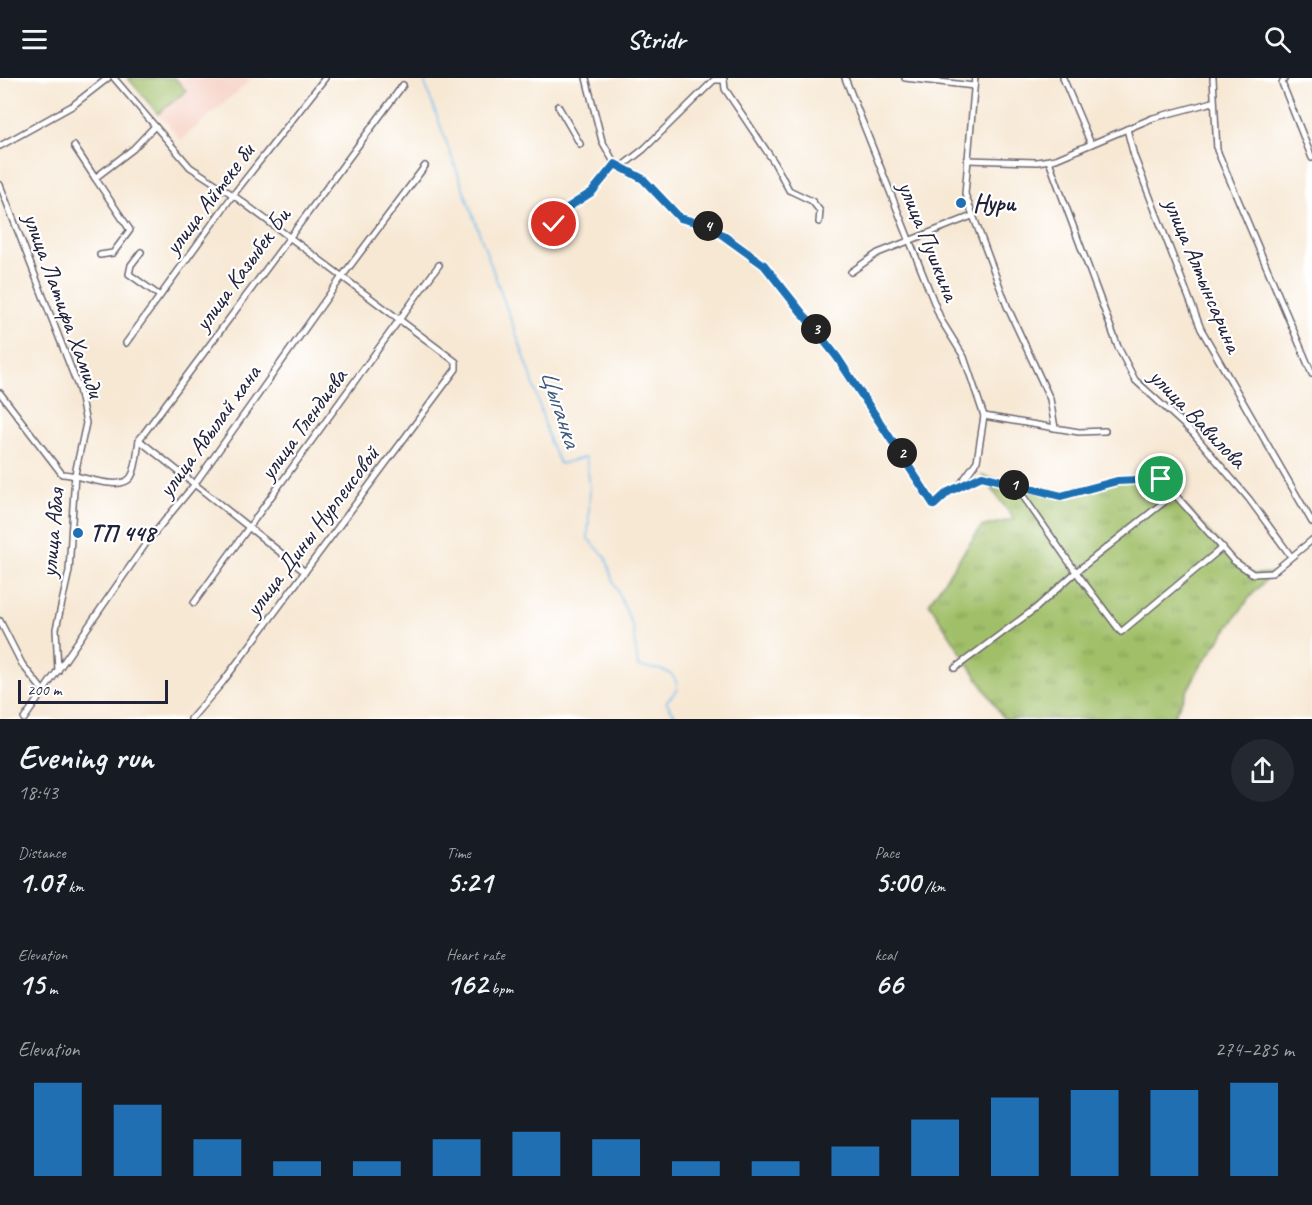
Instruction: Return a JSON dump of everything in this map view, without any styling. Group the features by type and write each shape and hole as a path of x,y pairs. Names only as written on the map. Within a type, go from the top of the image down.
{"street":[{"path":"0,146 72,106 108,78"},
{"path":"114,78 190,167 233,195 400,321"},
{"name":"улица Айтеке би","path":"126,343 233,195 325,78"},
{"path":"586,78 602,141 618,165 643,179 680,218 710,226 764,265 837,357 934,505 957,488 982,476 1061,496 1117,481 1161,479 1234,561 1253,574 1272,573 1290,555 1312,540"},
{"name":"улица Пушкина","path":"845,78 941,320 964,357 984,416 977,461 957,488"},
{"path":"905,78 974,86"},
{"path":"975,78 965,194 1026,351 1050,399 1055,428"},
{"path":"1063,78 1090,144"},
{"path":"1213,78 1217,150 1312,375"},
{"path":"1285,78 1282,83 1312,158"},
{"path":"554,224 561,212 592,192 618,165 644,149 714,80 725,79 725,89 774,162 789,190 812,201 820,211 819,222"},
{"name":"улица Казыбек Би","path":"75,474 114,485 126,482 132,477 139,440 288,236 403,85"},
{"path":"967,160 1049,160 1153,118 1213,102"},
{"path":"558,106 580,144"},
{"path":"95,178 133,149 155,126"},
{"name":"улица Алтынсарина","path":"1128,129 1134,156 1201,329 1312,522"},
{"path":"74,146 130,230 113,253 100,255"},
{"name":"улица Вавилова","path":"1049,160 1118,347 1135,380 1193,433 1249,499 1290,555"},
{"name":"улица Абылай хана","path":"24,719 147,542 194,485 341,278 425,166"},
{"name":"улица Латифа Хамиди","path":"0,184 79,389 86,423 75,474"},
{"path":"851,272 878,253 908,239 972,216"},
{"path":"141,252 131,265 129,274 160,296"},
{"name":"улица Тлендиева","path":"194,603 439,265"},
{"name":"улица Дины Нурпеисовой","path":"191,719 222,683 456,369 456,362 400,321"},
{"name":"улица Абая","path":"0,393 62,474 75,474 69,571 56,629 57,673"},
{"path":"984,416 1079,432 1105,431"},
{"path":"139,440 194,485 251,526 305,572"},
{"path":"1016,486 1121,632 1223,547"},
{"path":"955,668 1036,608 1076,572 1174,494"},
{"path":"0,621 22,664 44,692"}],"shaded area":[{"path":"128,78 253,78 181,140"}],"green space":[{"path":"128,78 175,78 186,91 158,114"},
{"path":"982,476 1061,496 1117,481 1161,479 1235,561 1253,574 1272,573 1250,597 1200,667 1172,719 1004,719 929,603 981,527 1014,519"}],"waterway":[{"name":"Цыганка","path":"423,78 531,375 550,443 560,464 586,457 590,488 588,539 606,557 612,578 633,627 638,667 658,669 673,677 678,689 666,702 678,719"}],"place":[{"name":"Нури","path":"961,203"},
{"name":"ТП 448","path":"78,533"}],"route":[{"path":"554,224 555,218 561,212 592,192 615,164 643,179 680,218 710,226 744,250 764,265 800,306 894,441 934,505 948,492 982,476 1061,496 1089,491 1117,481 1161,479"}]}
